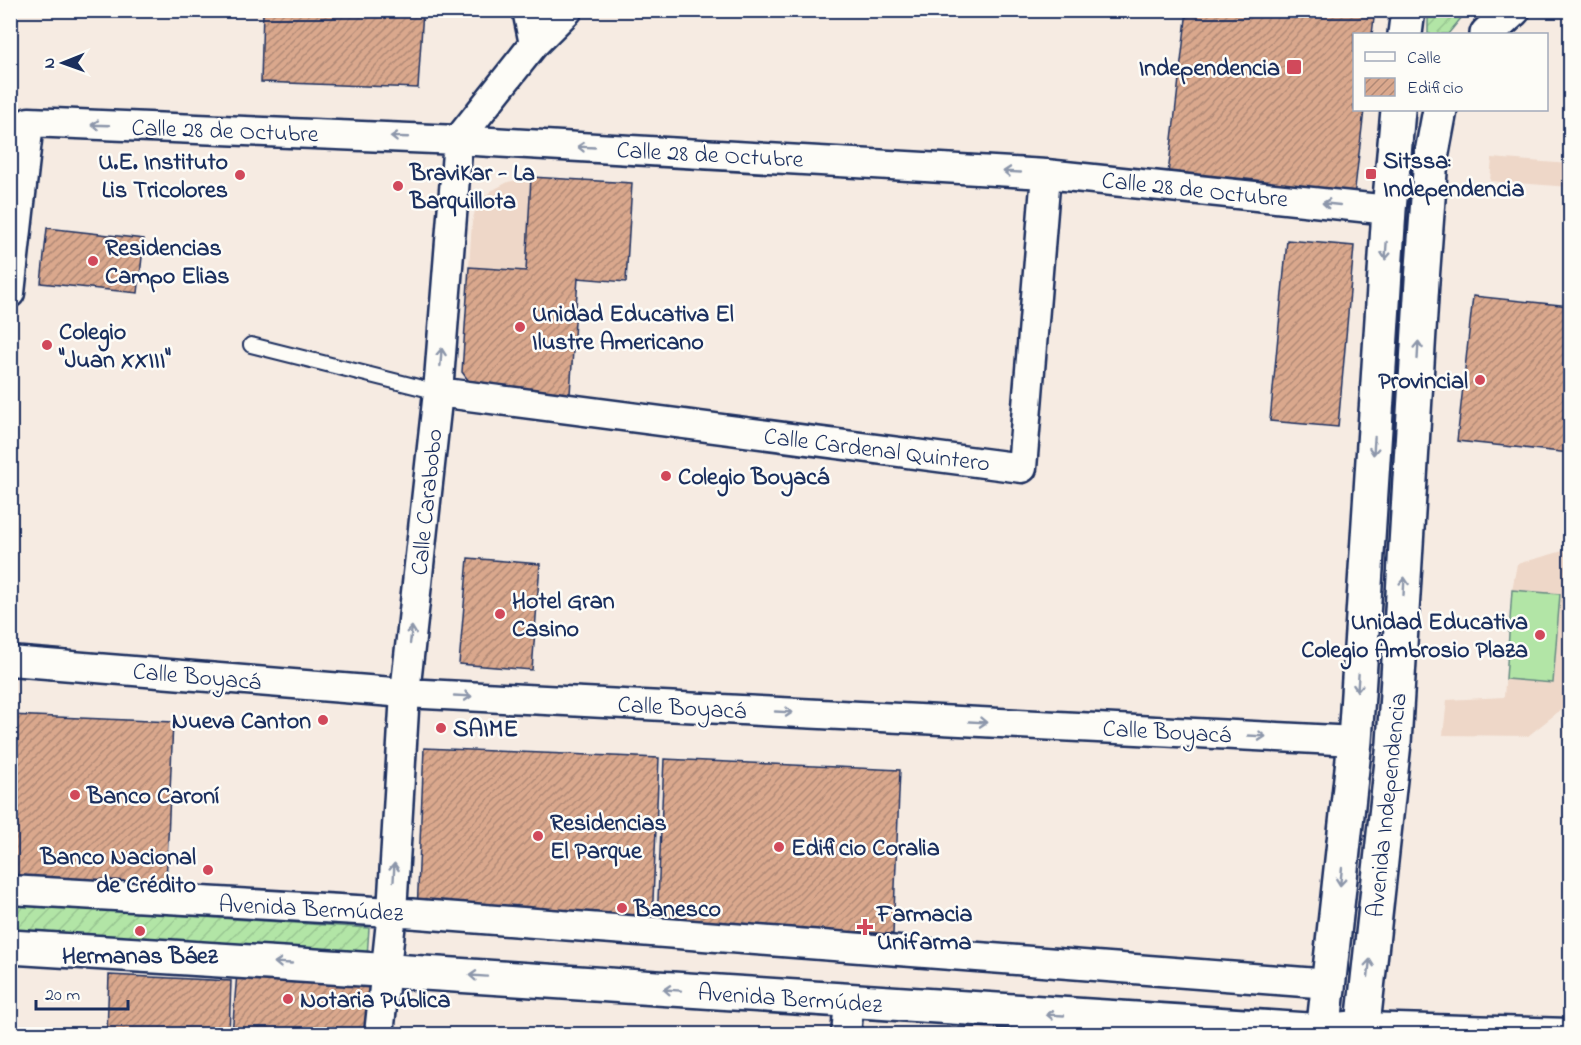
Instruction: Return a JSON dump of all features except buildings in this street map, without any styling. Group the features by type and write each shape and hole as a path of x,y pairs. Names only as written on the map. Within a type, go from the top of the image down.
{"street":[{"path":"527,10 534,44"},
{"path":"458,140 534,44 568,10"},
{"path":"1405,33 1408,10"},
{"path":"1488,33 1513,10"},
{"name":"Avenida Independencia","path":"1323,1033 1354,741 1389,210 1398,111"},
{"name":"Avenida Independencia","path":"1362,1031 1394,743 1431,158 1440,111"},
{"name":"Calle 28 de Octubre","path":"10,292 29,122 458,140 1046,174 1389,210"},
{"name":"Calle Carabobo","path":"378,1035 392,912 405,693 438,392 458,140"},
{"name":"Calle Cardenal Quintero","path":"438,392 1022,468 1046,174"},
{"name":"Calle Boyacá","path":"10,661 405,693 1354,741"},
{"name":"Avenida Bermúdez","path":"10,890 392,912 1330,984"},
{"name":"Avenida Bermúdez","path":"10,947 386,969 848,1019 1323,1033 1362,1031 1570,1033"}],"lane":[{"path":"251,345 438,392"}],"shaded area":[{"path":"1492,158 1570,164 1570,187 1490,181"},
{"name":"Unidad Educativa El Ilustre Americano","path":"531,177 632,183 626,282 578,278 570,394 471,384 462,372 472,222 477,204 491,191 508,182"},
{"name":"Unidad Educativa Colegio Ambrosio Plaza","path":"1570,549 1570,705 1528,736 1443,735 1447,700 1504,697 1512,590 1517,564"}],"green space":[{"path":"1428,10 1467,11 1449,33 1428,33"},
{"path":"1512,590 1560,594 1553,683 1506,679"},
{"path":"10,904 369,928 367,957 11,934"}],"place":[{"name":"Independencia","path":"1294,67"},
{"name":"Sitssa: Independencia","path":"1371,174"},
{"name":"U.E. Instituto Lis Tricolores","path":"240,175"},
{"name":"BraviKar - La Barquillota","path":"398,186"},
{"name":"Residencias Campo Elias","path":"93,261"},
{"name":"Unidad Educativa El Ilustre Americano","path":"520,327"},
{"name":"Colegio \"Juan XXIII\"","path":"47,345"},
{"name":"Provincial","path":"1480,380"},
{"name":"Colegio Boyacá","path":"666,476"},
{"name":"Hotel Gran Casino","path":"500,614"},
{"name":"Unidad Educativa Colegio Ambrosio Plaza","path":"1540,635"},
{"name":"Nueva Canton","path":"323,720"},
{"name":"SAIME","path":"441,728"},
{"name":"Banco Caroní","path":"75,795"},
{"name":"Residencias El Parque","path":"538,836"},
{"name":"Edificio Coralia","path":"779,847"},
{"name":"Banco Nacional de Crédito","path":"208,870"},
{"name":"Banesco","path":"622,908"},
{"name":"Farmacia Unifarma","path":"865,927"},
{"name":"Hermanas Báez","path":"140,931"},
{"name":"Notaria Publica","path":"288,999"}]}
